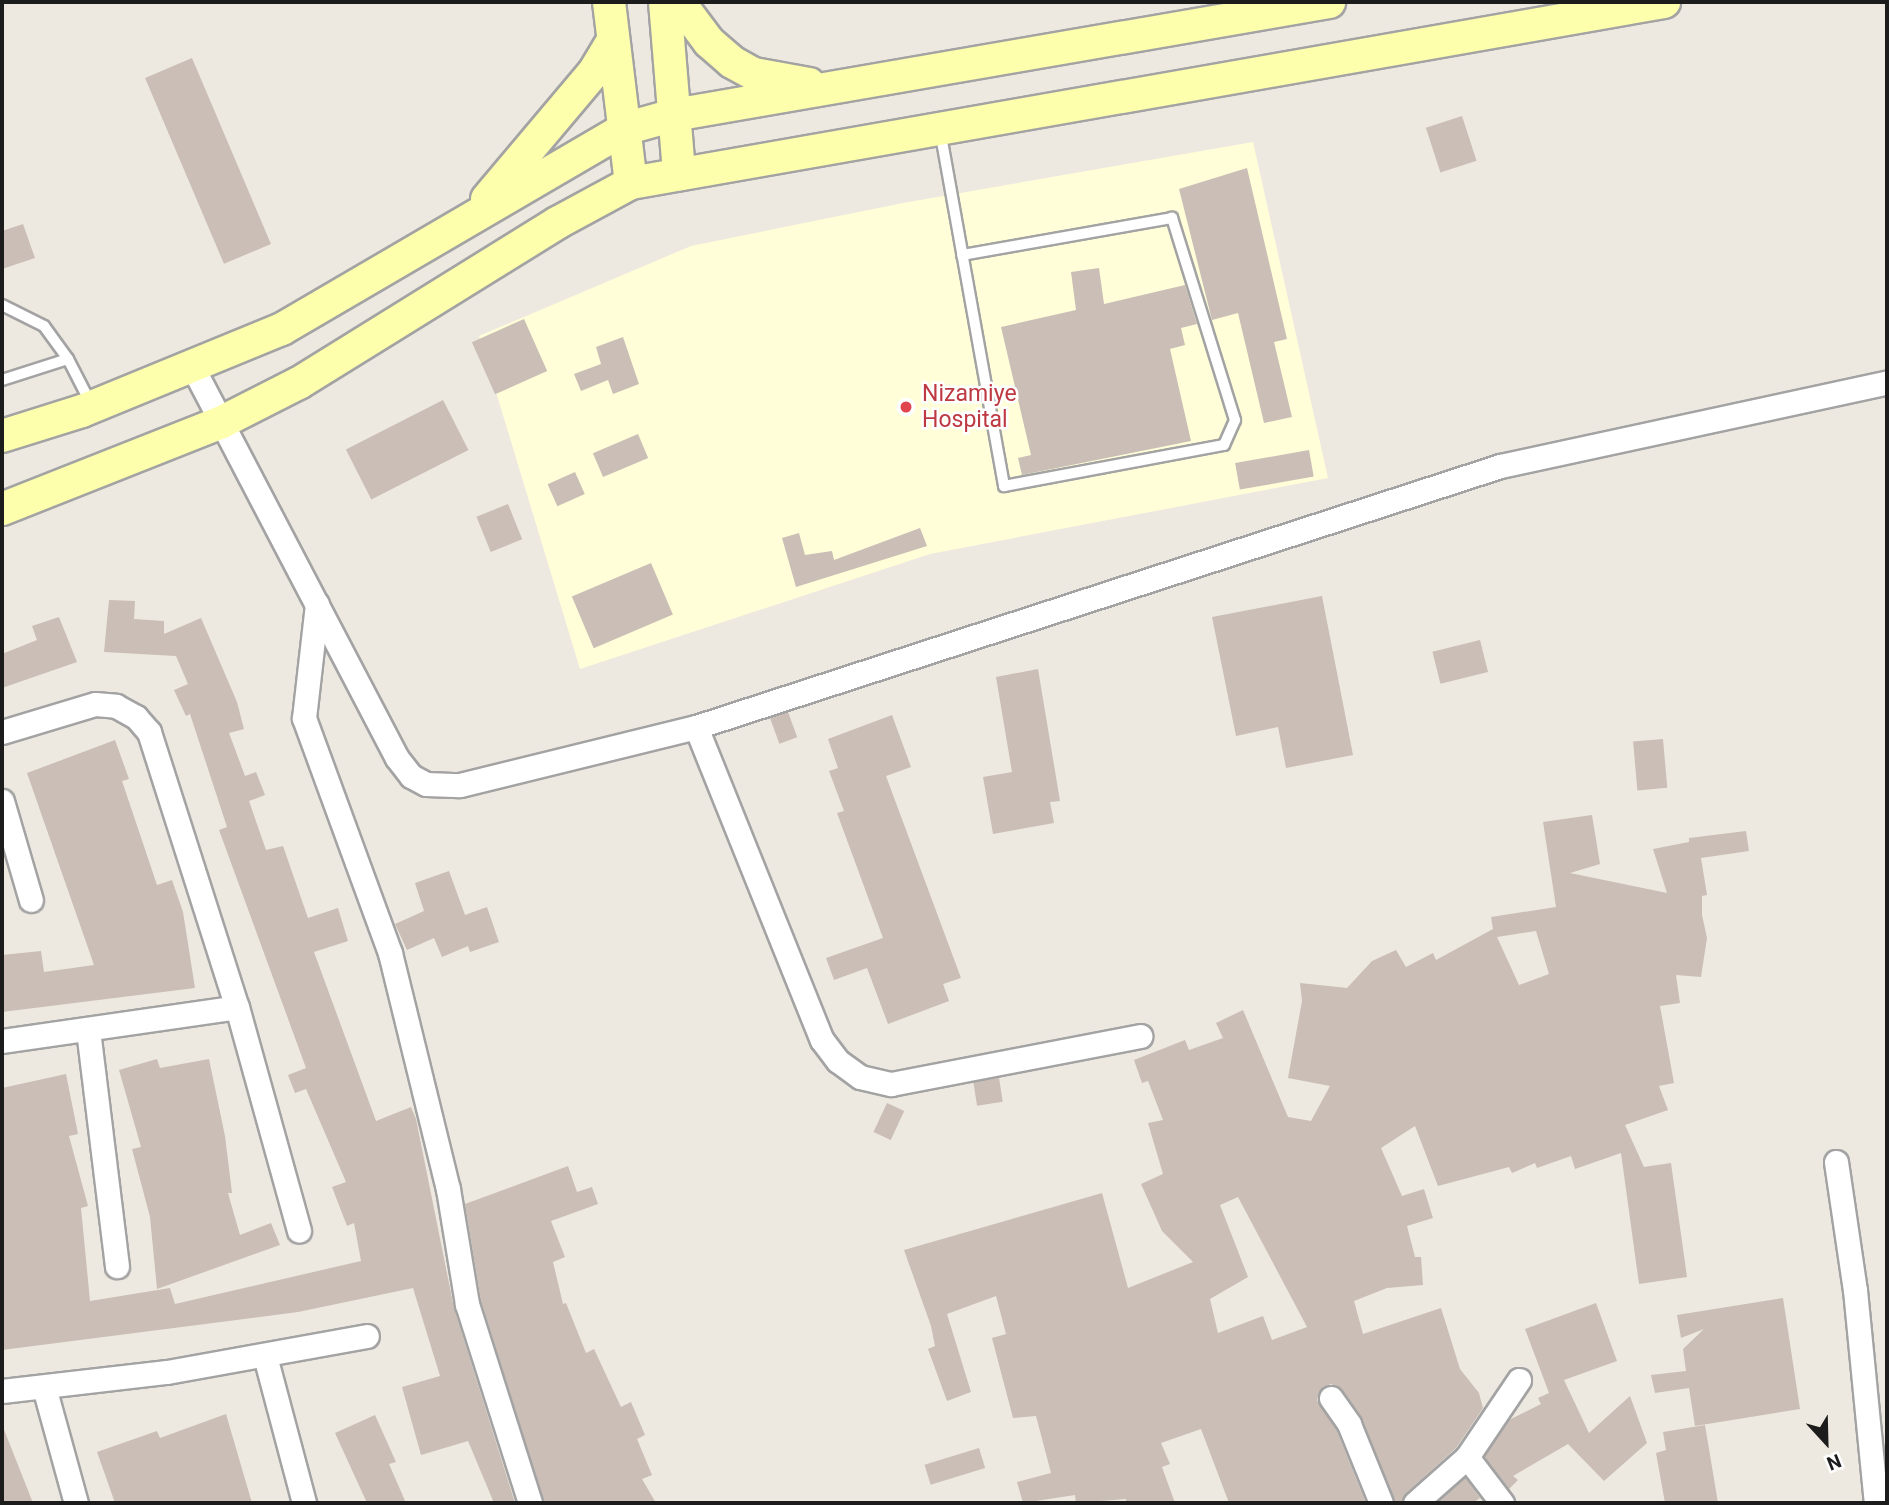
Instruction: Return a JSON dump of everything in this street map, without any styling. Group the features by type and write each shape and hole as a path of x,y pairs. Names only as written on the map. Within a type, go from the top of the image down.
{"street":[{"path":"609,2 631,183"},
{"path":"665,2 679,174"},
{"path":"679,2 709,42 754,75 831,88"},
{"path":"2,436 92,407 282,329 624,129 674,115 1329,2"},
{"path":"2,509 222,422 299,383 557,223 631,183 1664,2"},
{"path":"472,216 594,72 612,42"},
{"path":"192,366 397,758 411,776 426,784 460,785 696,727 1500,467 1887,382"},
{"path":"317,604 303,718 390,953 448,1189 467,1304 530,1503"},
{"path":"2,732 95,704 116,706 136,716 149,732 237,1007 299,1231"},
{"path":"696,727 822,1040 838,1061 860,1077 891,1084 1140,1036"},
{"path":"2,801 31,900"},
{"path":"2,1041 237,1007"},
{"path":"88,1030 117,1266"},
{"path":"1836,1162 1855,1290 1876,1503"},
{"path":"2,1391 265,1356 367,1336"},
{"path":"265,1356 304,1503"},
{"path":"1415,1503 1467,1457 1518,1380"},
{"path":"44,1387 76,1503"},
{"path":"1331,1398 1349,1424 1381,1503"},
{"path":"1467,1457 1502,1503"}],"lane":[{"path":"939,127 962,255 1004,486 1224,445 1235,420 1172,218 962,255"},
{"path":"2,305 44,326 68,359 92,407"},
{"path":"2,380 68,359"}],"shaded area":[{"name":"Nizamiye Hospital","path":"1253,142 1328,478 930,554 580,669 479,336 691,246 903,203"}],"building":[{"path":"192,58 271,244 224,264 145,78"},
{"path":"1462,116 1477,161 1440,172 1426,128"},
{"path":"1247,168 1287,339 1274,342 1292,417 1264,423 1238,313 1212,320 1179,189"},
{"path":"23,224 35,258 2,269 2,231"},
{"path":"1099,268 1104,304 1185,285 1197,324 1181,328 1185,345 1170,349 1191,441 1022,475 1018,458 1031,455 1001,327 1076,310 1071,272"},
{"path":"524,319 547,371 495,394 472,342"},
{"path":"623,337 639,384 613,394 608,380 581,391 574,374 601,364 596,347"},
{"path":"443,400 468,450 371,499 346,449"},
{"path":"638,434 648,458 603,477 593,453"},
{"path":"1309,450 1314,477 1240,490 1235,463"},
{"path":"575,472 585,494 557,506 548,484"},
{"path":"508,504 522,539 491,552 476,517"},
{"path":"920,528 927,546 796,587 782,538 799,533 805,555 832,551 834,560"},
{"path":"651,563 673,615 594,648 572,597"},
{"path":"1322,596 1353,755 1286,768 1278,727 1236,736 1212,617"},
{"path":"109,600 135,601 134,619 164,621 164,634 201,618 237,702 244,729 229,733 245,776 256,772 265,795 249,801 266,850 283,846 308,918 338,908 348,941 314,952 376,1121 411,1107 416,1119 454,1308 515,1503 494,1503 468,1441 421,1455 402,1387 440,1376 413,1288 298,1312 2,1350 2,1088 66,1074 78,1134 69,1136 88,1206 81,1208 90,1301 170,1288 175,1304 361,1261 354,1223 347,1226 332,1187 346,1182 306,1089 295,1093 288,1075 306,1068 219,830 227,827 190,714 186,716 174,690 188,684 176,656 104,652"},
{"path":"59,617 77,662 2,688 2,654 37,640 32,626"},
{"path":"1480,640 1488,672 1440,684 1432,652"},
{"path":"1038,669 1060,801 1050,802 1054,823 993,834 983,777 1012,772 996,677"},
{"path":"788,712 797,737 779,744 770,718"},
{"path":"892,715 911,767 886,776 961,978 943,984 949,1001 888,1024 867,968 834,980 826,958 883,938 837,813 844,811 829,771 838,768 828,739"},
{"path":"1663,739 1667,788 1637,790 1633,742"},
{"path":"115,740 129,779 122,781 157,885 172,880 183,912 195,988 2,1012 2,955 41,951 44,972 94,965 27,773"},
{"path":"1592,815 1600,864 1570,873 1667,893 1653,849 1689,842 1689,838 1746,831 1749,851 1701,858 1707,895 1702,896 1702,915 1707,938 1701,977 1676,975 1680,1003 1660,1006 1674,1083 1659,1086 1668,1110 1625,1125 1644,1167 1671,1163 1687,1277 1639,1284 1621,1153 1575,1169 1571,1156 1537,1168 1535,1163 1512,1173 1509,1167 1438,1186 1415,1126 1381,1148 1402,1196 1424,1189 1433,1218 1407,1226 1415,1257 1421,1257 1423,1285 1387,1288 1354,1301 1363,1334 1441,1308 1460,1369 1479,1393 1483,1408 1456,1448 1406,1493 1401,1503 1395,1503 1361,1416 1342,1390 1331,1384 1323,1387 1317,1400 1337,1431 1366,1503 1229,1503 1201,1429 1161,1443 1170,1464 1162,1467 1175,1503 1126,1503 1126,1499 1076,1503 1075,1495 1023,1503 1017,1482 1051,1473 1036,1416 1013,1418 992,1338 1006,1334 996,1296 947,1314 971,1392 947,1401 928,1349 935,1346 931,1326 904,1250 1102,1193 1128,1288 1193,1262 1162,1231 1141,1184 1163,1174 1148,1123 1163,1120 1148,1081 1142,1083 1134,1060 1185,1040 1189,1050 1223,1038 1216,1023 1243,1010 1288,1117 1311,1121 1330,1086 1288,1078 1302,1001 1300,983 1347,988 1372,961 1396,950 1406,967 1433,953 1436,960 1493,929 1491,917 1556,907 1543,822","holes":["1536,931 1549,974 1519,985 1497,937","1238,1197 1307,1327 1272,1340 1263,1316 1218,1333 1210,1299 1248,1277 1220,1205"]},
{"path":"449,871 465,915 487,907 499,942 470,952 468,946 442,957 434,938 407,950 395,924 424,911 415,883"},
{"path":"157,1059 160,1068 209,1059 225,1136 232,1193 228,1193 240,1235 271,1223 280,1245 157,1289 150,1217 132,1149 141,1147 119,1070"},
{"path":"999,1078 1003,1102 977,1106 973,1082"},
{"path":"887,1103 904,1111 891,1140 873,1132"},
{"path":"568,1166 577,1192 592,1187 598,1204 551,1221 565,1257 553,1262 563,1304 566,1303 586,1353 594,1349 621,1407 631,1402 645,1435 637,1439 652,1475 642,1479 656,1503 544,1503 481,1301 465,1204"},
{"path":"1783,1298 1800,1409 1695,1426 1689,1388 1655,1393 1651,1375 1686,1371 1683,1349 1704,1329 1681,1338 1677,1315"},
{"path":"1596,1303 1617,1361 1564,1380 1589,1433 1630,1396 1647,1443 1604,1481 1568,1444 1513,1476 1518,1480 1509,1489 1484,1457 1509,1420 1541,1404 1538,1398 1549,1393 1525,1329"},
{"path":"226,1414 252,1503 115,1503 97,1452 157,1431 160,1438"},
{"path":"375,1415 396,1462 389,1464 406,1503 367,1503 335,1433"},
{"path":"1705,1425 1718,1503 1665,1503 1656,1453 1666,1450 1663,1432"},
{"path":"3,1427 33,1503 2,1503"},
{"path":"979,1448 985,1468 931,1485 924,1465"},
{"path":"1465,1477 1480,1498 1473,1503 1436,1503"}],"place":[{"name":"Nizamiye Hospital","path":"906,407"}]}
